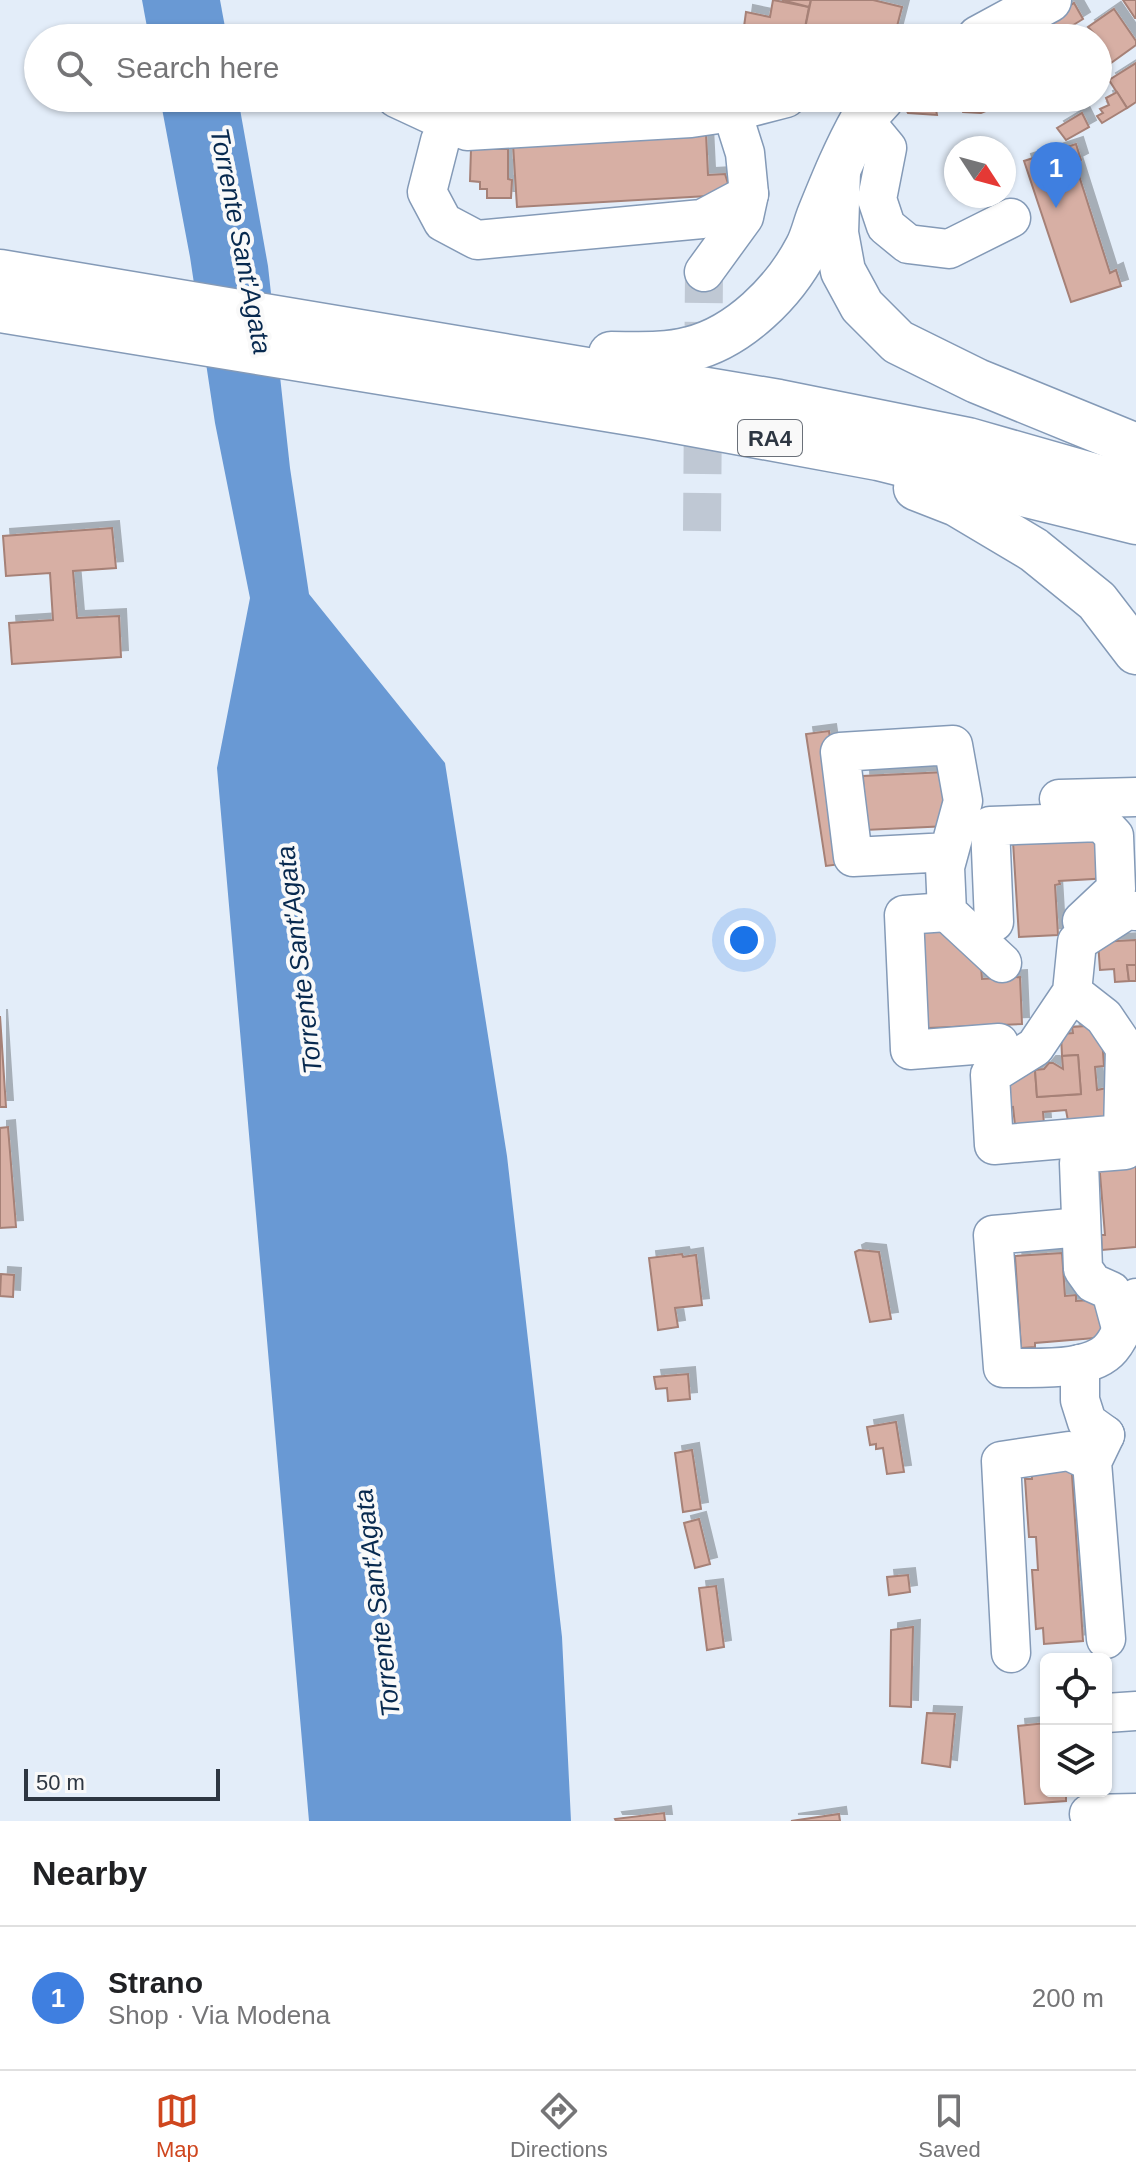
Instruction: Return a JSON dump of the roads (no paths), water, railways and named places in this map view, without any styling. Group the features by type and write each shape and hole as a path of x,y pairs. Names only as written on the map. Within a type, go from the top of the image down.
{"main road":[{"path":"1005,24 1049,0"},
{"path":"571,368 609,354 659,354 691,349 719,338 756,312 787,279 808,247 838,171 871,112"},
{"path":"838,171 836,233 843,271 862,306 898,342 977,381 1136,446"},
{"name":"RA4","path":"0,272 68,302 402,358 649,416 878,458 1136,522"},
{"name":"RA4","path":"0,310 68,302"},
{"name":"RA4","path":"402,358 571,368 779,402 968,440 1136,488"},
{"path":"878,458 904,483 957,504 1034,550 1097,601 1136,652"}],"lane":[{"path":"425,112 467,131 691,118 732,112 745,153 749,194 744,217 704,272"},
{"path":"874,112 887,148 877,199 886,226 908,244 949,249 1011,218"},
{"path":"450,124 440,141 427,192 443,222 477,240 702,219 749,194"},
{"path":"949,852 853,857 840,752 953,745 963,801 945,867 947,912 1002,963"},
{"path":"963,801 1136,797"},
{"path":"994,922 990,826 1101,822 1125,836 1116,889 1062,940"},
{"path":"1072,992 1104,1017 1130,1048 1123,1134 994,1145 990,1075 1035,1047 1072,992 1077,942 1127,910 1136,911"},
{"path":"947,912 904,915 910,1050 999,1043"},
{"path":"1081,1227 993,1235 1003,1368 1080,1364 1098,1360 1112,1347 1129,1313 1111,1291 1093,1283 1083,1269 1079,1163 1088,1153 1136,1149"},
{"path":"1080,1364 1080,1400 1087,1422 1111,1443"},
{"path":"1106,1639 1111,1443"},
{"path":"1011,1653 1001,1461 1111,1443"},
{"path":"1112,1713 1136,1711"},
{"path":"1089,1814 1136,1813"}],"water":[{"path":"142,0 220,0 224,24 146,24"},
{"name":"Torrente Sant'Agata","path":"163,112 240,112 268,266 290,468 309,594 445,763 507,1156 562,1637 571,1821 309,1821 217,768 250,598 215,423 190,257"}],"tunnel":[{"path":"702,531 704,272"}],"place":[{"name":"Strano","path":"1056,208"}]}
